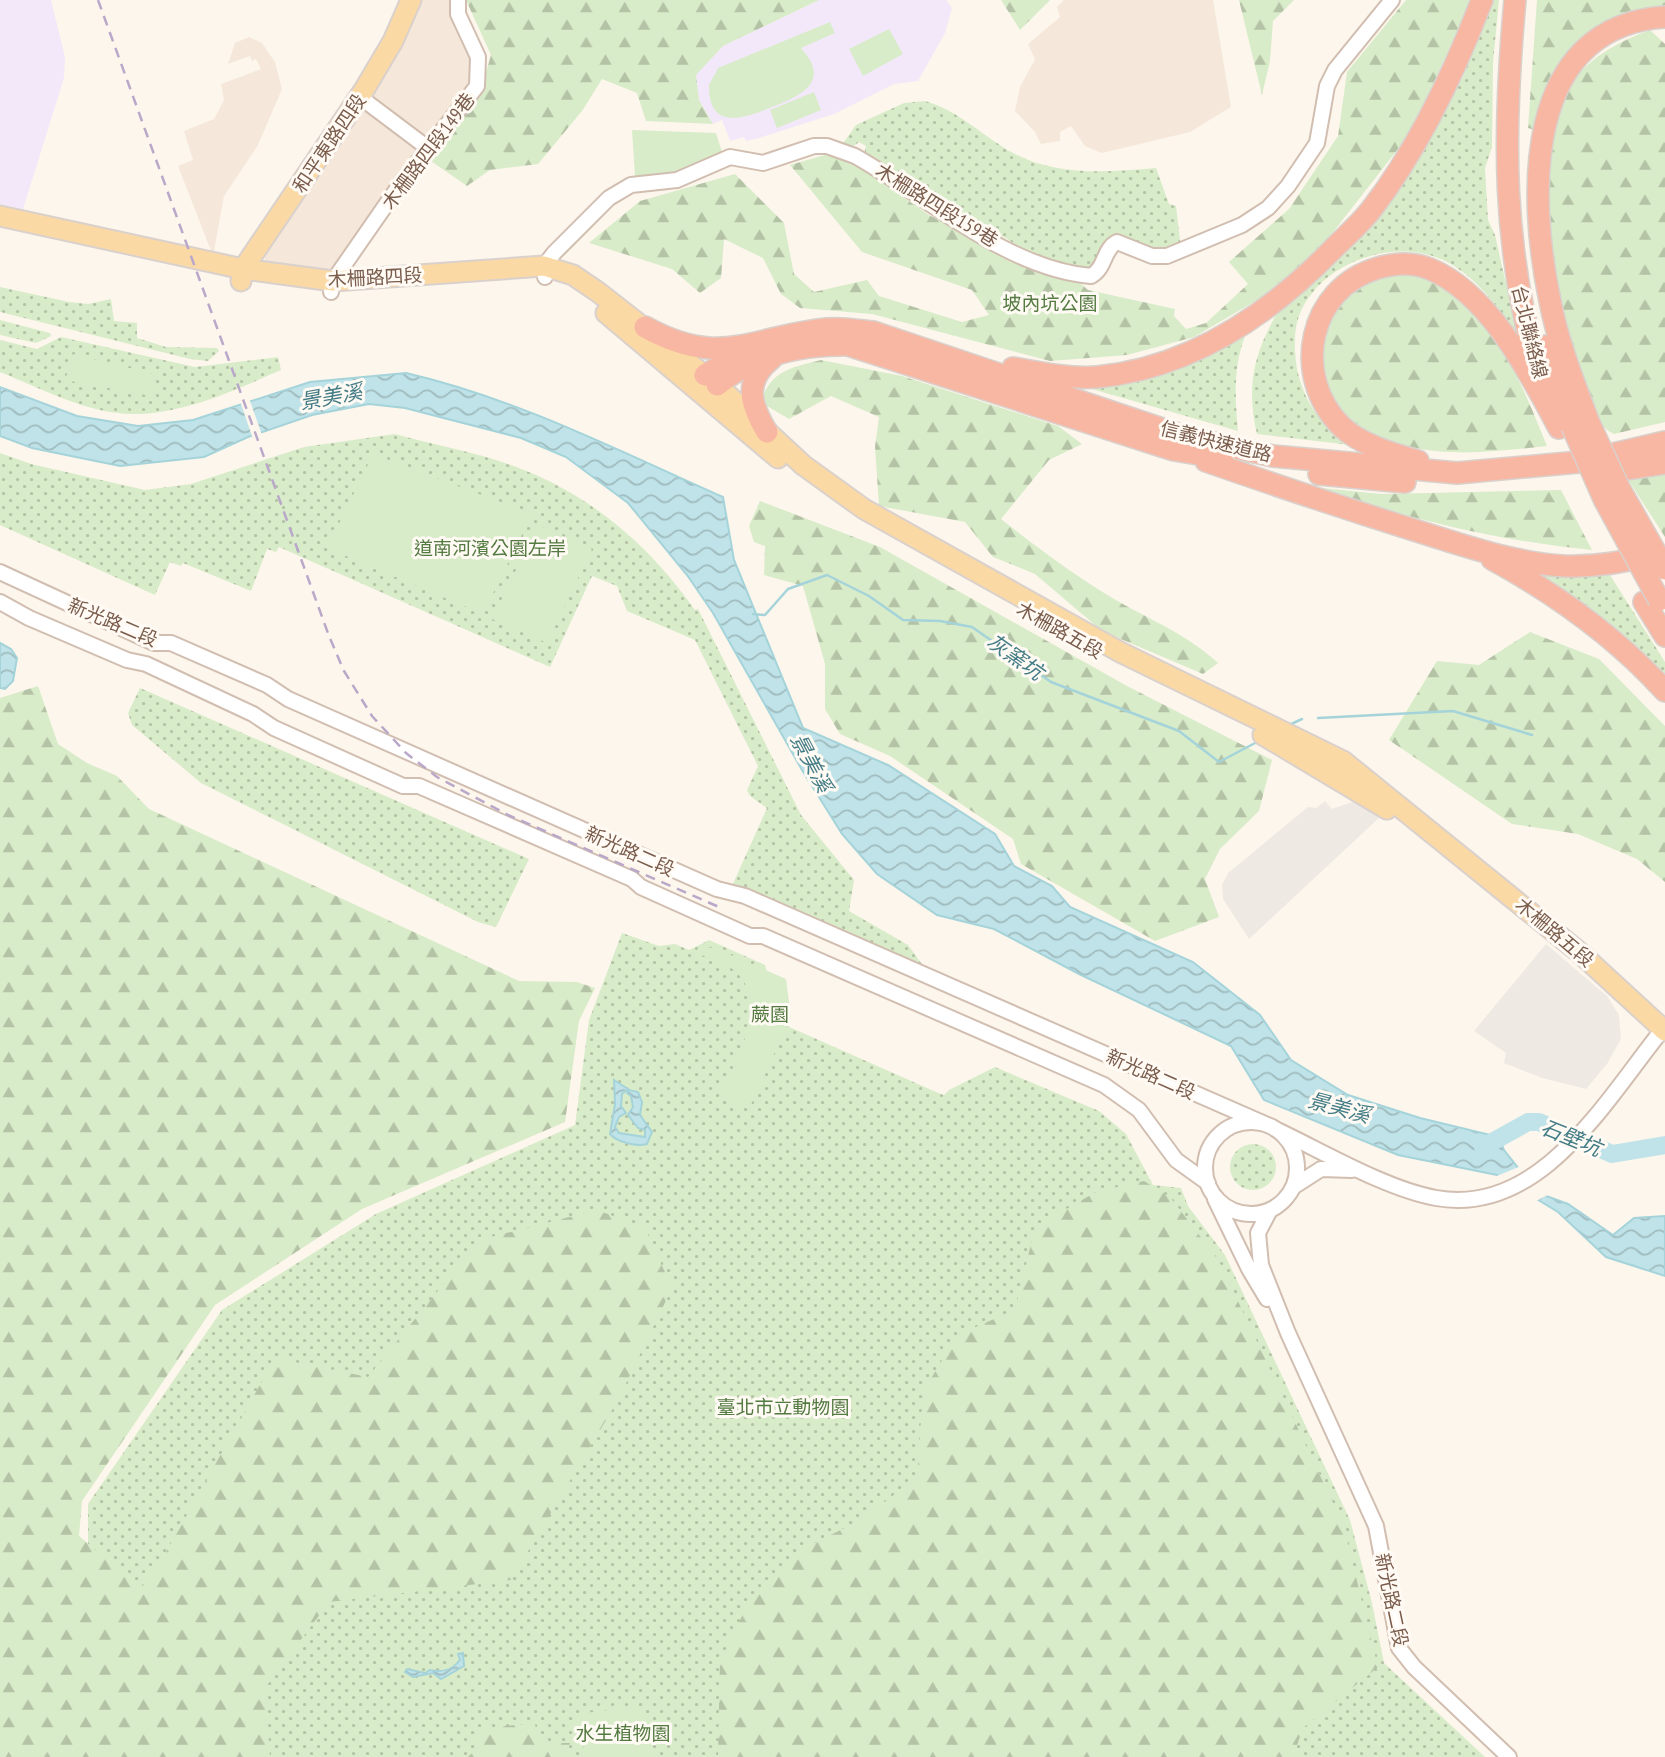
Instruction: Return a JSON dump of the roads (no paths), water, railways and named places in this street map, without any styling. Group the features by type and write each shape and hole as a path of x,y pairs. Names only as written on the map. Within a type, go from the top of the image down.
{"highway":[{"path":"939,353 1039,373 1096,377 1180,358 1208,346 1283,295 1315,268 1370,211 1412,149 1454,66 1482,0"},
{"name":"台北聯絡線","path":"1515,0 1513,90 1506,174 1513,254 1523,315 1573,426 1598,518 1656,604 1665,636"},
{"name":"台北聯絡線","path":"1513,90 1528,0"},
{"path":"1573,426 1544,266 1539,204 1545,125 1552,96 1567,69 1586,46 1614,29 1641,19 1665,17"},
{"path":"1514,469 1433,465 1394,454 1342,428 1317,394 1311,373 1311,349 1317,324 1328,303 1344,285 1365,272 1392,264 1423,267 1452,282 1483,310 1573,426 1619,488 1665,569"},
{"path":"645,327 678,344 712,350 782,345"},
{"name":"信義快速道路","path":"782,345 819,330 846,329 904,340 1183,436 1254,453 1457,473 1579,462 1665,442"},
{"path":"707,384 735,356 782,345"},
{"path":"767,432 755,413 750,391 759,370 782,345"},
{"name":"信義快速道路","path":"782,345 848,345 870,350 1174,450 1365,481 1472,483 1563,478 1665,463"},
{"path":"1622,452 1665,434"},
{"path":"1174,450 1309,498 1471,548 1564,566 1604,564 1665,550"},
{"path":"1471,548 1546,591 1587,620 1642,666 1665,691"}],"main road":[{"name":"和平東路四段","path":"242,276 360,97 393,41 411,0"},
{"name":"木柵路四段","path":"0,216 242,276 332,286 544,271 573,275 645,327 707,384"},
{"name":"木柵路四段","path":"0,225 149,254"},
{"name":"木柵路四段","path":"544,271 584,295 707,384"},
{"name":"木柵路五段","path":"707,384 803,465 864,509 1092,637 1265,724 1318,746 1349,776 1439,840 1579,952 1664,1030"},
{"name":"木柵路五段","path":"707,384 797,474 859,517 1088,646 1277,743 1349,776"}],"street":[{"name":"木柵路四段149巷","path":"332,286 473,92 479,78 478,57 458,14 458,0"},
{"name":"木柵路四段159巷","path":"544,271 609,198 622,188 677,180 724,158 763,163 814,146 839,149 855,156 951,218 1041,264 1091,276 1101,267 1111,245 1117,242 1152,256 1167,256 1183,251 1255,217 1289,186 1317,143 1327,86 1335,70 1392,0"},
{"path":"360,97 429,149"},
{"name":"新光路二段","path":"0,572 154,643 171,643 442,768 717,889 745,896 1270,1127 1370,1174 1422,1194 1452,1199 1483,1196 1511,1189 1538,1175 1573,1141 1664,1030"},
{"name":"新光路二段","path":"0,602 114,655 146,664 253,714 274,729 403,786 419,786 632,879 641,887 750,936 774,941 1104,1085 1139,1110 1176,1160 1210,1188 1248,1269 1287,1333"},
{"path":"1245,1123 1270,1127 1283,1136 1295,1154 1297,1166 1293,1187 1280,1204 1270,1210 1249,1214 1238,1212 1219,1201 1210,1188 1208,1153 1218,1136 1245,1123"},
{"name":"新光路二段","path":"1293,1187 1321,1170 1343,1168 1370,1174"},
{"name":"新光路二段","path":"1270,1210 1261,1225 1258,1250 1287,1333 1376,1527 1399,1648 1414,1667 1510,1757"}],"water":[{"name":"景美溪","path":"406,373 448,384 528,412 607,444 723,497 734,560 803,728 888,765 995,834 1014,866 1052,886 1070,907 1193,962 1260,1015 1291,1060 1348,1095 1420,1118 1499,1137 1504,1150 1538,1193 1568,1204 1613,1235 1634,1218 1665,1216 1665,1276 1606,1257 1558,1212 1497,1175 1398,1155 1264,1100 1231,1046 1079,974 994,929 937,915 877,874 842,834 802,770 713,613 687,575 628,503 566,457 521,438 405,408 369,404 312,415 248,437 204,457 120,466 32,448 0,436 0,387 77,416 138,426 193,420 310,382"},
{"path":"0,643 11,649 17,658 13,681 5,689 0,688"},
{"path":"614,1080 628,1089 622,1094 621,1106 626,1113 619,1117 615,1127 619,1133 645,1137 645,1130 638,1128 628,1115 633,1107 631,1096 627,1093 629,1090 638,1092 642,1102 640,1115 652,1132 647,1144 627,1143 610,1134 615,1104"},
{"path":"463,1653 464,1666 441,1679 433,1673 413,1677 405,1672 407,1669 425,1673 430,1670 447,1670 460,1660 458,1654"}],"waterway":[{"name":"灰窯坑","path":"753,614 765,615 788,589 827,575 869,596 903,620 940,621 972,627 1051,682 1179,731 1219,762 1257,742"},
{"name":"灰窯坑","path":"1318,718 1453,711 1532,735"},
{"name":"灰窯坑","path":"1289,725 1302,719"},
{"name":"石壁坑","path":"1483,1147 1528,1122 1539,1122 1612,1154 1665,1145"}],"railway":[{"path":"98,0 329,636 344,671 372,716 406,753 437,777 508,815 719,907"}],"park label":[{"name":"坡內坑公園","path":"1050,303"},
{"name":"道南河濱公園左岸","path":"490,548"},
{"name":"蕨園","path":"770,1014"},
{"name":"臺北市立動物園","path":"783,1407"},
{"name":"水生植物園","path":"623,1733"}]}
